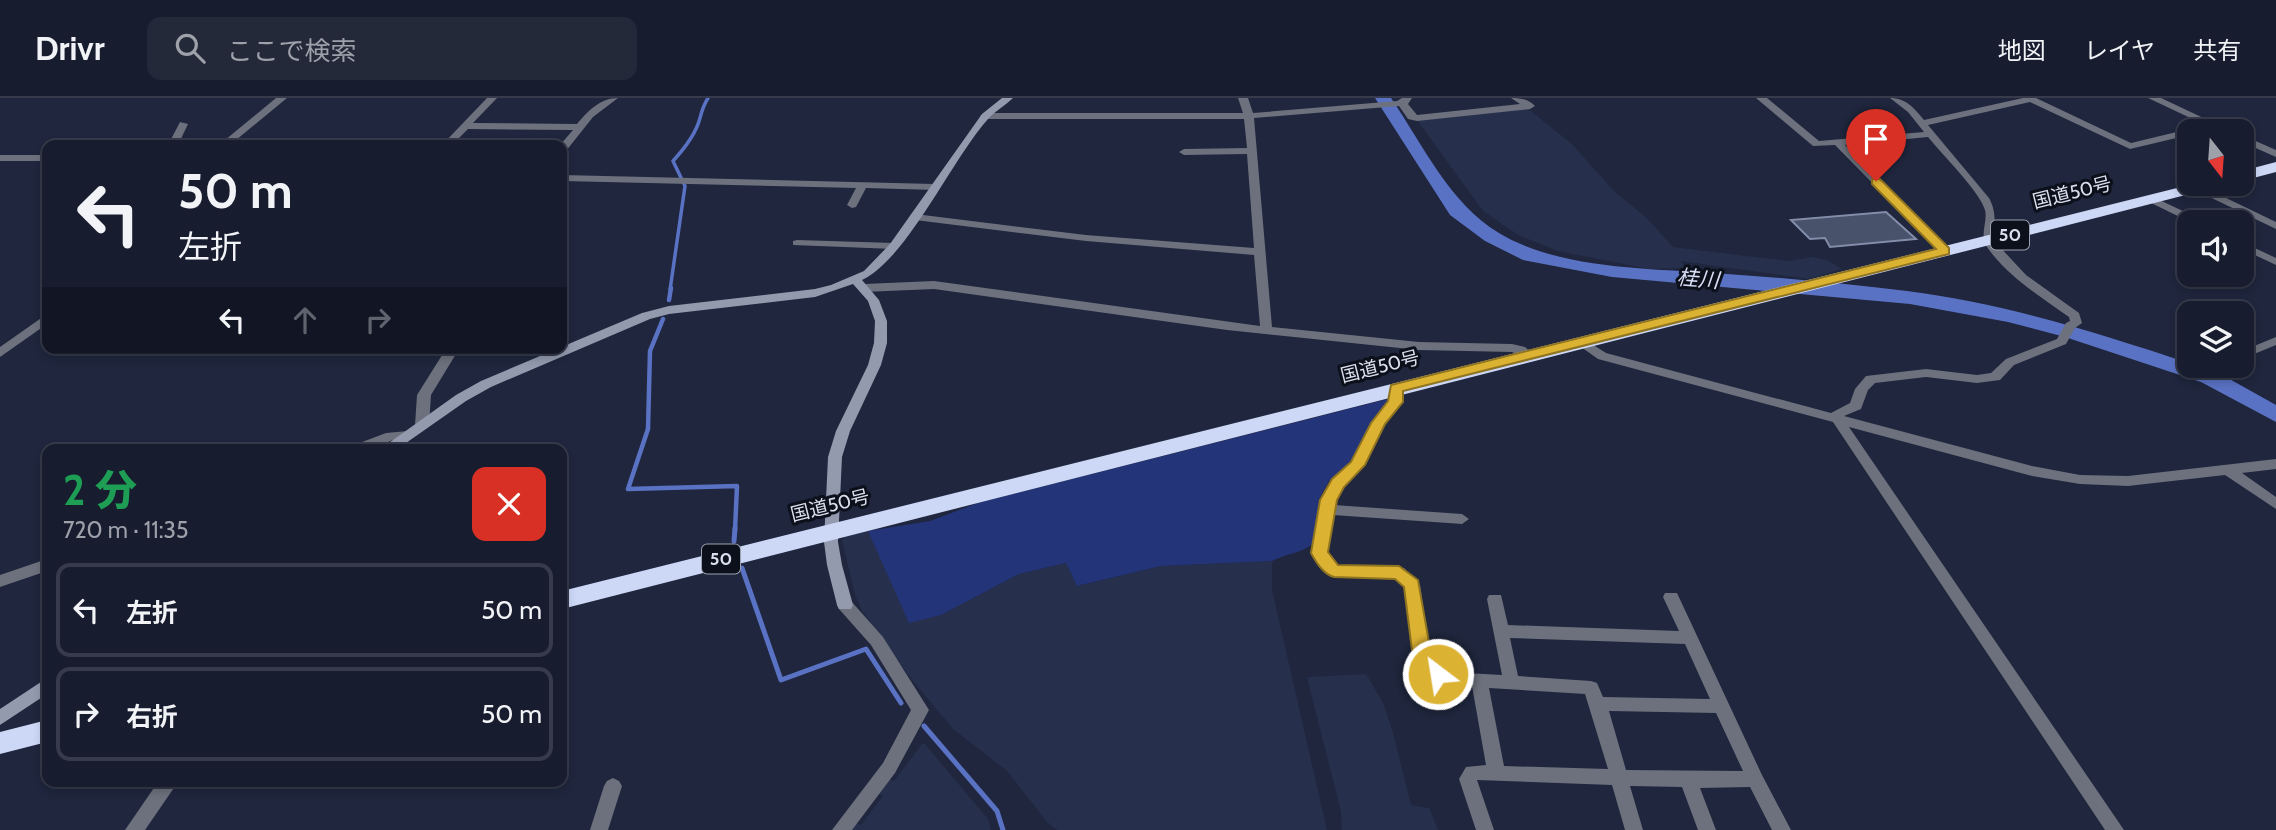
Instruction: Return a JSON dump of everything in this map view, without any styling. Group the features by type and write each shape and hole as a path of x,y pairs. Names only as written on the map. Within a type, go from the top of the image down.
{"highway":[{"path":"2254,173 2276,167"},
{"name":"国道50号","path":"567,599 2177,192"},
{"path":"0,743 42,732"}],"street":[{"path":"230,140 282,98"},
{"path":"452,140 492,98"},
{"path":"567,143 579,127 612,98"},
{"path":"860,284 894,246 985,116 1008,98"},
{"path":"1243,98 1249,116 1266,329"},
{"path":"985,116 1249,116 1402,102 1412,117 1417,118 1530,106 1516,98"},
{"path":"1761,98 1817,144 1930,134"},
{"path":"1895,98 1922,122 1984,198 1991,211 1989,240 2022,278 2075,316 2076,323 2066,334 2010,362 1995,377 1977,379 1926,373 1871,379 1862,388 1856,405 1836,415 2115,830"},
{"path":"2153,98 2198,119"},
{"path":"1922,122 2031,99 2130,146 2177,134"},
{"path":"175,140 183,124"},
{"path":"466,126 579,127"},
{"path":"1837,142 1945,251"},
{"path":"2254,144 2276,154"},
{"path":"1184,152 1252,151"},
{"path":"0,158 42,158"},
{"path":"567,178 935,187"},
{"path":"852,205 863,184"},
{"path":"2223,196 2276,226"},
{"path":"2151,199 2177,212"},
{"path":"915,216 1086,238 1260,252"},
{"path":"836,244 844,229"},
{"path":"797,243 894,246"},
{"path":"2254,251 2276,262"},
{"path":"841,830 901,751 920,710 877,641 845,605 831,542 837,448 872,375 881,325 860,284"},
{"path":"567,350 646,316 696,306 814,293 860,284 946,286 1266,329 1419,346 1511,348 1528,355"},
{"path":"0,353 42,322"},
{"path":"2254,350 2276,341"},
{"path":"1580,342 1602,356 2032,471 2088,481 2128,481 2276,464"},
{"path":"422,425 424,394 450,354"},
{"path":"395,444 486,384 557,354"},
{"path":"1396,388 1396,402 1379,423 1357,465 1338,483 1326,509 1319,553 1334,571 1399,572 1412,585 1421,650 1438,674 1445,678 1585,686 1595,693 1634,830"},
{"path":"370,444 391,436 408,435"},
{"path":"2228,470 2276,504"},
{"path":"1326,509 1462,519"},
{"path":"0,581 42,567"},
{"path":"1671,597 1755,779 1782,830"},
{"path":"1495,599 1511,681"},
{"path":"1501,631 1690,639"},
{"path":"1479,681 1496,771"},
{"path":"0,718 42,689"},
{"path":"1598,704 1723,706"},
{"path":"1485,830 1468,779 1472,772 1688,780 1755,779"},
{"path":"1688,780 1707,830"},
{"path":"599,830 613,786"},
{"path":"134,830 165,787"}],"shaded area":[{"path":"1526,107 1572,144 1615,192 1647,218 1673,247 1788,261 1812,257 1827,260 1842,269 1809,279 1681,261 1686,268 1649,269 1558,251 1518,235 1483,211 1417,120"},
{"path":"1388,399 1367,430 1352,461 1329,481 1319,499 1314,543 1272,561 1161,566 1077,586 1066,563 1019,574 941,615 909,623 868,531 930,521 978,503"},
{"path":"868,531 941,615 1019,574 1066,563 1078,586 1161,566 1272,561 1272,590 1327,830 1057,830 1047,822 1007,771 953,729 912,680 862,611 855,595 842,540 847,535"},
{"path":"1366,674 1383,703 1392,729 1411,805 1429,808 1438,830 1342,830 1341,812 1307,677"},
{"path":"922,744 925,744 988,819 991,830 851,830 856,823 861,825 883,796 879,793 889,779 894,781"}],"building":[{"path":"1886,212 1916,239 1830,247 1825,238 1810,239 1791,220"}],"waterway":[{"path":"670,290 685,186 673,161 693,135 708,98"},
{"name":"桂川","path":"1383,98 1457,211 1492,237 1530,256 1612,271 1910,298 2008,316 2073,332 2209,377 2276,415"},
{"path":"669,300 671,288"},
{"path":"663,319 650,351 648,429 628,489 737,486 735,530"},
{"path":"734,541 735,528"},
{"path":"742,568 781,680 866,649 901,703"},
{"path":"924,726 997,811 1003,830"}],"route":[{"path":"1438,674 1421,650 1412,585 1399,572 1334,571 1319,553 1328,500 1338,483 1357,465 1370,437 1396,402 1396,388 1945,251 1876,181"}]}
